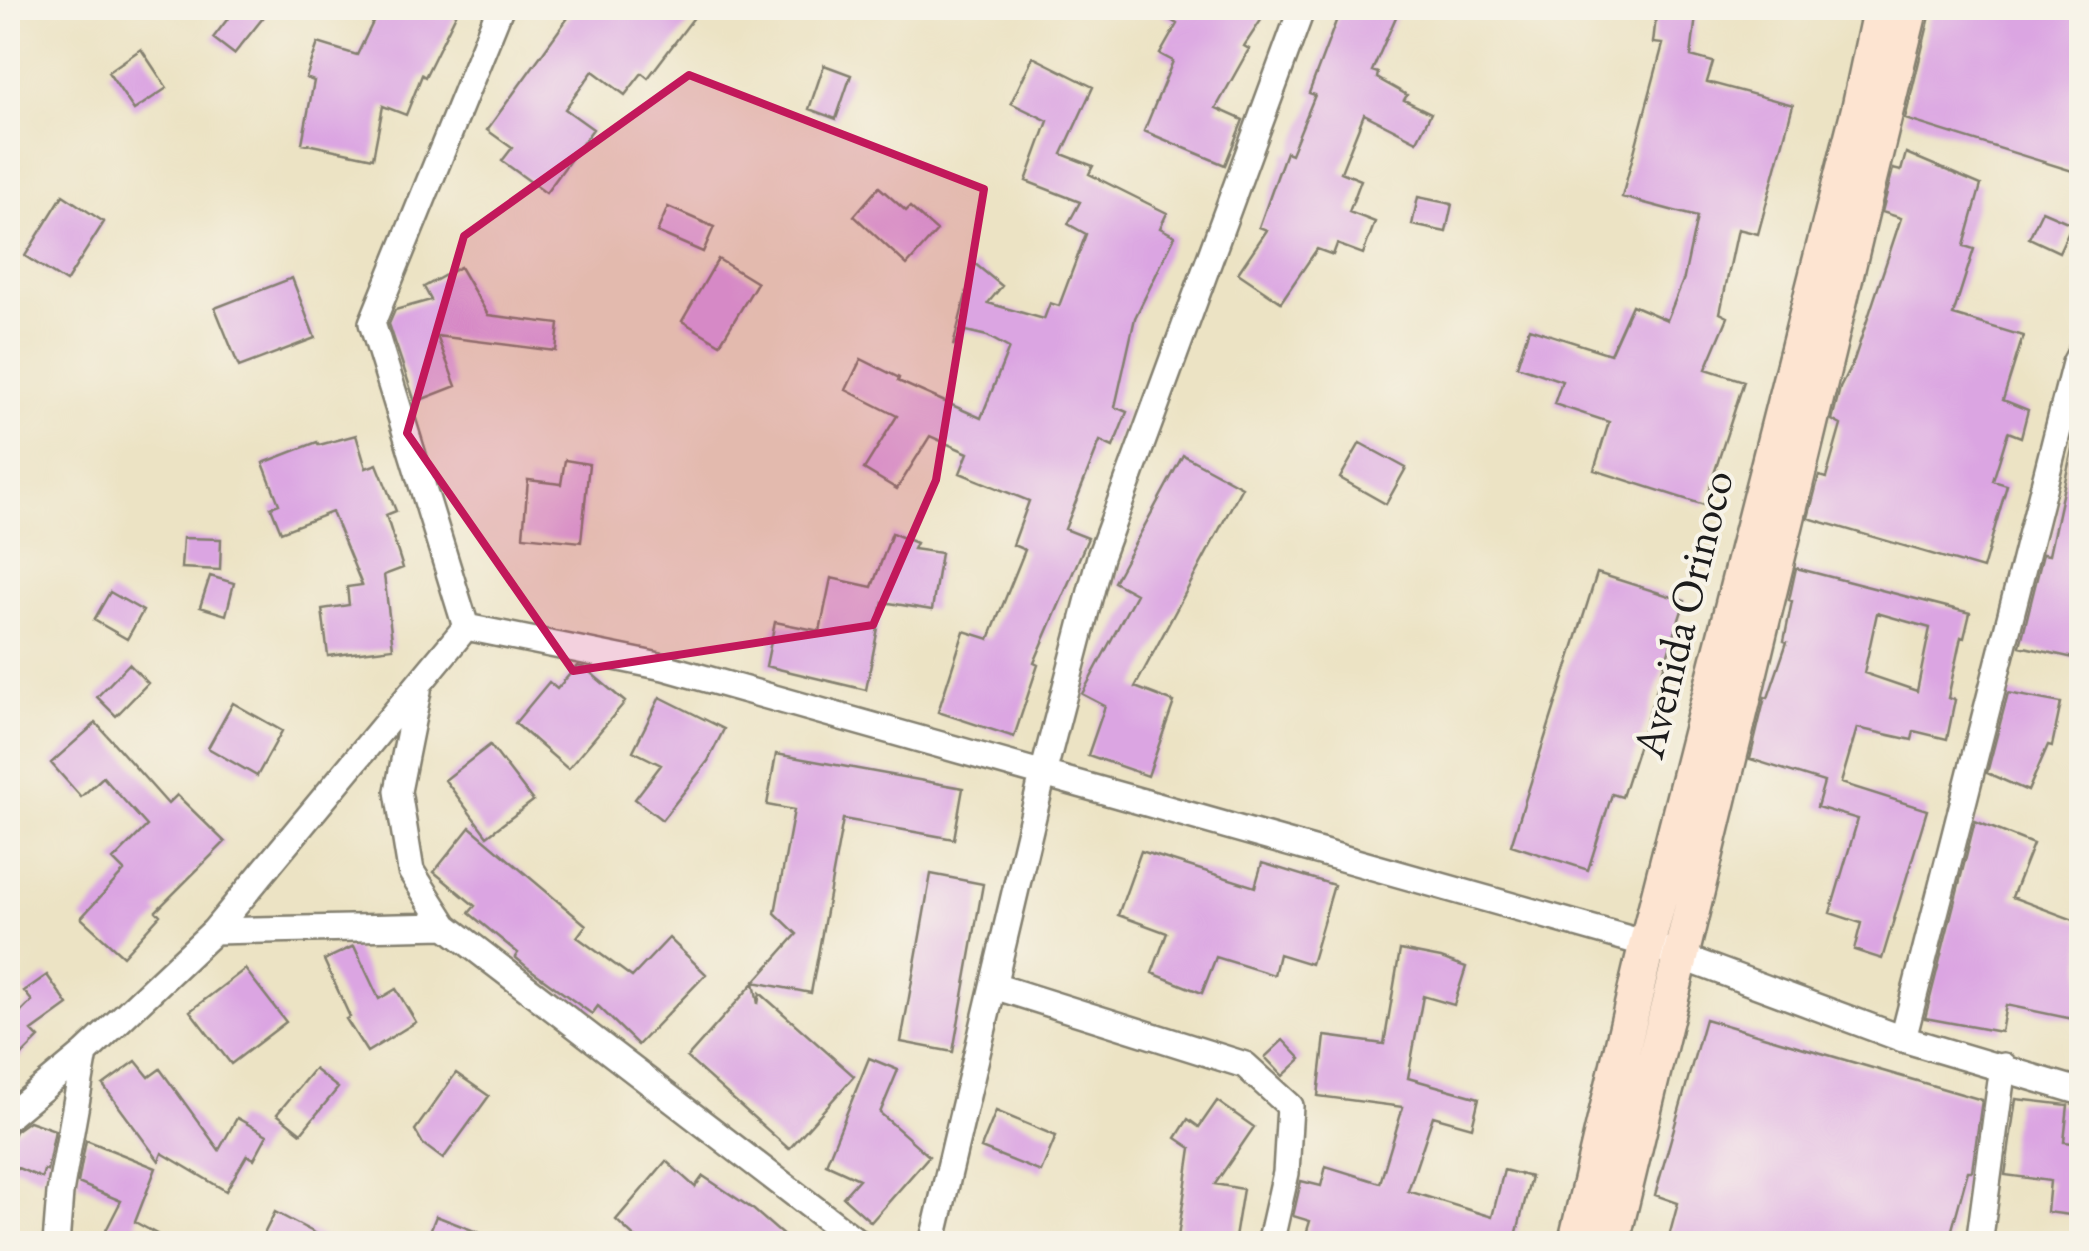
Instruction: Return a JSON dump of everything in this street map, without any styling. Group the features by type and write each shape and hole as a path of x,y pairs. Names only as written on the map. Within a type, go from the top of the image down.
{"main road":[{"name":"Avenida Orinoco","path":"1576,1244 1646,944 1860,107 1880,8"},
{"name":"Avenida Orinoco","path":"1611,1244 1910,8"}],"street":[{"path":"466,627 372,323 500,8"},
{"path":"932,1244 1042,774 1100,557 1302,8"},
{"path":"1903,1039 2070,383 2082,350"},
{"path":"8,1116 84,1053 214,931 466,627"},
{"path":"466,627 664,667 1646,944 1903,1039 2082,1092"},
{"path":"418,688 398,791 410,871 446,926 860,1244"},
{"path":"214,931 446,926"},
{"path":"994,986 1245,1064 1290,1106 1286,1173 1270,1244"},
{"path":"56,1244 60,1194 84,1053"},
{"path":"1979,1244 2003,1066"}],"highlighted area":[{"path":"689,75 984,189 936,480 873,625 573,671 407,433 464,236"}],"building":[{"path":"236,8 271,8 234,54 213,38"},
{"path":"396,8 459,8 425,77 422,75 406,115 383,106 373,158 302,143 314,81 306,78 318,43 357,55 379,10 392,16"},
{"path":"575,8 701,8 648,78 642,73 625,95 593,71 565,109 593,129 546,193 502,161 512,148 487,130"},
{"path":"1152,8 1269,8 1244,46 1249,49 1216,108 1243,120 1225,165 1144,131 1173,61 1160,54 1177,24"},
{"path":"1341,8 1400,8 1372,71 1407,95 1404,100 1431,113 1417,141 1364,114 1341,172 1361,180 1349,212 1375,222 1363,254 1337,244 1333,255 1317,249 1281,302 1238,273 1267,230 1259,227 1286,152 1291,154 1315,95 1309,93"},
{"path":"1657,8 1697,8 1691,56 1713,62 1707,82 1793,105 1758,234 1738,229 1720,313 1728,317 1706,369 1744,381 1704,505 1594,470 1609,422 1554,404 1562,381 1517,366 1529,328 1610,354 1632,305 1667,320 1684,278 1697,217 1622,197 1663,44 1653,43"},
{"path":"1932,8 2082,8 2082,174 1905,119"},
{"path":"141,49 167,88 134,110 108,72"},
{"path":"1033,57 1093,87 1062,154 1093,166 1089,174 1167,213 1160,228 1175,236 1135,318 1115,407 1127,412 1113,447 1100,441 1065,529 1088,538 1034,663 1038,665 1014,737 938,712 964,631 989,639 1025,550 1013,545 1029,501 960,473 968,453 930,436 897,489 864,469 897,416 846,390 861,359 899,378 898,381 981,418 1009,348 987,336 966,331 953,346 974,263 1002,286 988,303 1044,319 1050,303 1059,306 1086,234 1068,224 1080,202 1026,181 1048,121 1011,103"},
{"path":"824,65 851,75 836,119 809,109"},
{"path":"1906,153 1981,185 1964,246 1974,249 1953,315 2023,336 2003,400 2028,410 2021,437 2008,432 1993,481 2007,485 1983,569 1808,518 1819,476 1826,478 1841,425 1832,420 1840,388 1854,360 1901,218 1882,212 1893,169 1901,171"},
{"path":"879,187 937,231 907,265 854,216"},
{"path":"63,195 104,222 66,282 25,256"},
{"path":"1418,197 1452,204 1446,232 1412,225"},
{"path":"668,207 714,227 703,252 657,232"},
{"path":"2042,211 2072,224 2059,252 2029,238"},
{"path":"718,259 757,283 720,344 682,321"},
{"path":"460,267 488,315 559,324 556,351 437,336 456,386 415,402 389,324 395,310 431,300 424,287"},
{"path":"292,278 315,338 239,367 215,308"},
{"path":"2082,403 2082,644 2078,659 2020,646 2043,554 2049,555"},
{"path":"356,435 366,468 377,464 396,511 386,515 403,568 384,575 393,648 328,656 322,609 349,605 347,587 362,585 332,512 281,532 271,507 279,504 263,463 317,442 319,445"},
{"path":"1360,443 1406,468 1386,504 1340,478"},
{"path":"1183,455 1242,487 1135,687 1174,702 1148,776 1088,755 1105,706 1082,694 1136,594 1114,582"},
{"path":"565,460 589,464 581,542 523,536 528,480 561,484"},
{"path":"892,533 916,543 913,549 941,553 932,610 883,602 866,690 766,666 775,622 820,631 831,578 872,587"},
{"path":"183,538 221,539 220,570 181,568"},
{"path":"1796,568 1970,613 1948,698 1955,700 1947,739 1914,731 1912,740 1857,728 1841,783 1927,810 1882,959 1854,950 1861,923 1830,913 1858,819 1817,807 1824,782 1750,759 1765,697 1768,698 1787,642 1784,641 1792,601 1789,600","holes":["1877,613 1930,628 1917,691 1864,673"]},
{"path":"1597,573 1685,601 1622,797 1612,794 1588,870 1511,845"},
{"path":"210,576 234,583 226,615 200,607"},
{"path":"110,592 143,611 127,639 94,620"},
{"path":"129,664 148,683 116,716 97,697"},
{"path":"577,666 585,668 625,702 568,769 515,723 549,682 557,689"},
{"path":"2008,693 2061,703 2052,746 2048,745 2028,791 1987,773"},
{"path":"660,697 724,729 708,761 662,820 635,799 661,765 633,751"},
{"path":"233,703 282,731 257,776 208,748"},
{"path":"96,723 168,804 177,795 225,842 156,911 160,915 123,956 81,918 124,871 113,860 147,826 103,777 81,797 51,763"},
{"path":"490,745 533,801 487,836 445,780"},
{"path":"776,754 963,788 954,839 843,819 811,993 754,982 797,934 775,913 794,810 767,805"},
{"path":"1975,821 2033,844 2012,897 2082,923 2082,1021 2006,1005 2001,1032 1925,1018"},
{"path":"470,827 586,925 577,937 632,977 669,938 706,974 638,1045 598,1006 592,1014 515,957 518,953 469,913 475,906 434,872"},
{"path":"1141,851 1255,887 1262,863 1334,885 1311,964 1279,954 1274,975 1216,957 1202,993 1152,973 1167,933 1118,915"},
{"path":"931,874 983,884 953,1052 901,1042"},
{"path":"354,946 379,999 396,989 416,1022 367,1052 346,1019 350,1017 324,960"},
{"path":"1400,950 1466,967 1454,1005 1423,996 1408,1078 1479,1098 1472,1127 1433,1116 1408,1191 1492,1217 1504,1170 1531,1177 1514,1244 1303,1244 1310,1221 1293,1216 1301,1181 1321,1186 1326,1166 1380,1183 1403,1107 1318,1096 1325,1036 1384,1044"},
{"path":"245,969 286,1022 231,1064 190,1011"},
{"path":"47,975 68,1005 32,1031 39,1038 8,1069 8,1006 17,1016 32,1001 24,991"},
{"path":"754,982 758,1004 760,993 854,1076 789,1149 687,1058"},
{"path":"1705,1019 1982,1100 1972,1171 1968,1171 1948,1244 1667,1244 1678,1203 1655,1195"},
{"path":"1283,1040 1301,1059 1283,1076 1265,1057"},
{"path":"869,1058 898,1070 880,1113 929,1156 871,1222 843,1197 859,1179 826,1164"},
{"path":"136,1061 149,1077 160,1069 219,1150 237,1118 267,1135 254,1159 247,1155 226,1191 162,1153 159,1161 103,1085"},
{"path":"314,1069 338,1088 301,1133 277,1114"},
{"path":"456,1073 489,1096 443,1159 423,1144 415,1130"},
{"path":"2016,1099 2068,1105 2064,1142 2082,1144 2078,1216 2047,1212 2050,1181 2005,1175"},
{"path":"1217,1101 1254,1127 1215,1184 1243,1189 1234,1244 1177,1244 1191,1148 1176,1138 1188,1119 1199,1127"},
{"path":"996,1111 1056,1136 1041,1172 981,1148"},
{"path":"29,1121 55,1130 42,1178 8,1164 8,1147 15,1131"},
{"path":"86,1140 156,1168 135,1222 175,1244 99,1244 121,1201 78,1183"},
{"path":"666,1161 695,1187 703,1176 754,1210 793,1244 642,1244 616,1220"},
{"path":"275,1212 336,1244 259,1244"},
{"path":"436,1216 503,1242 503,1244 425,1244"}]}
